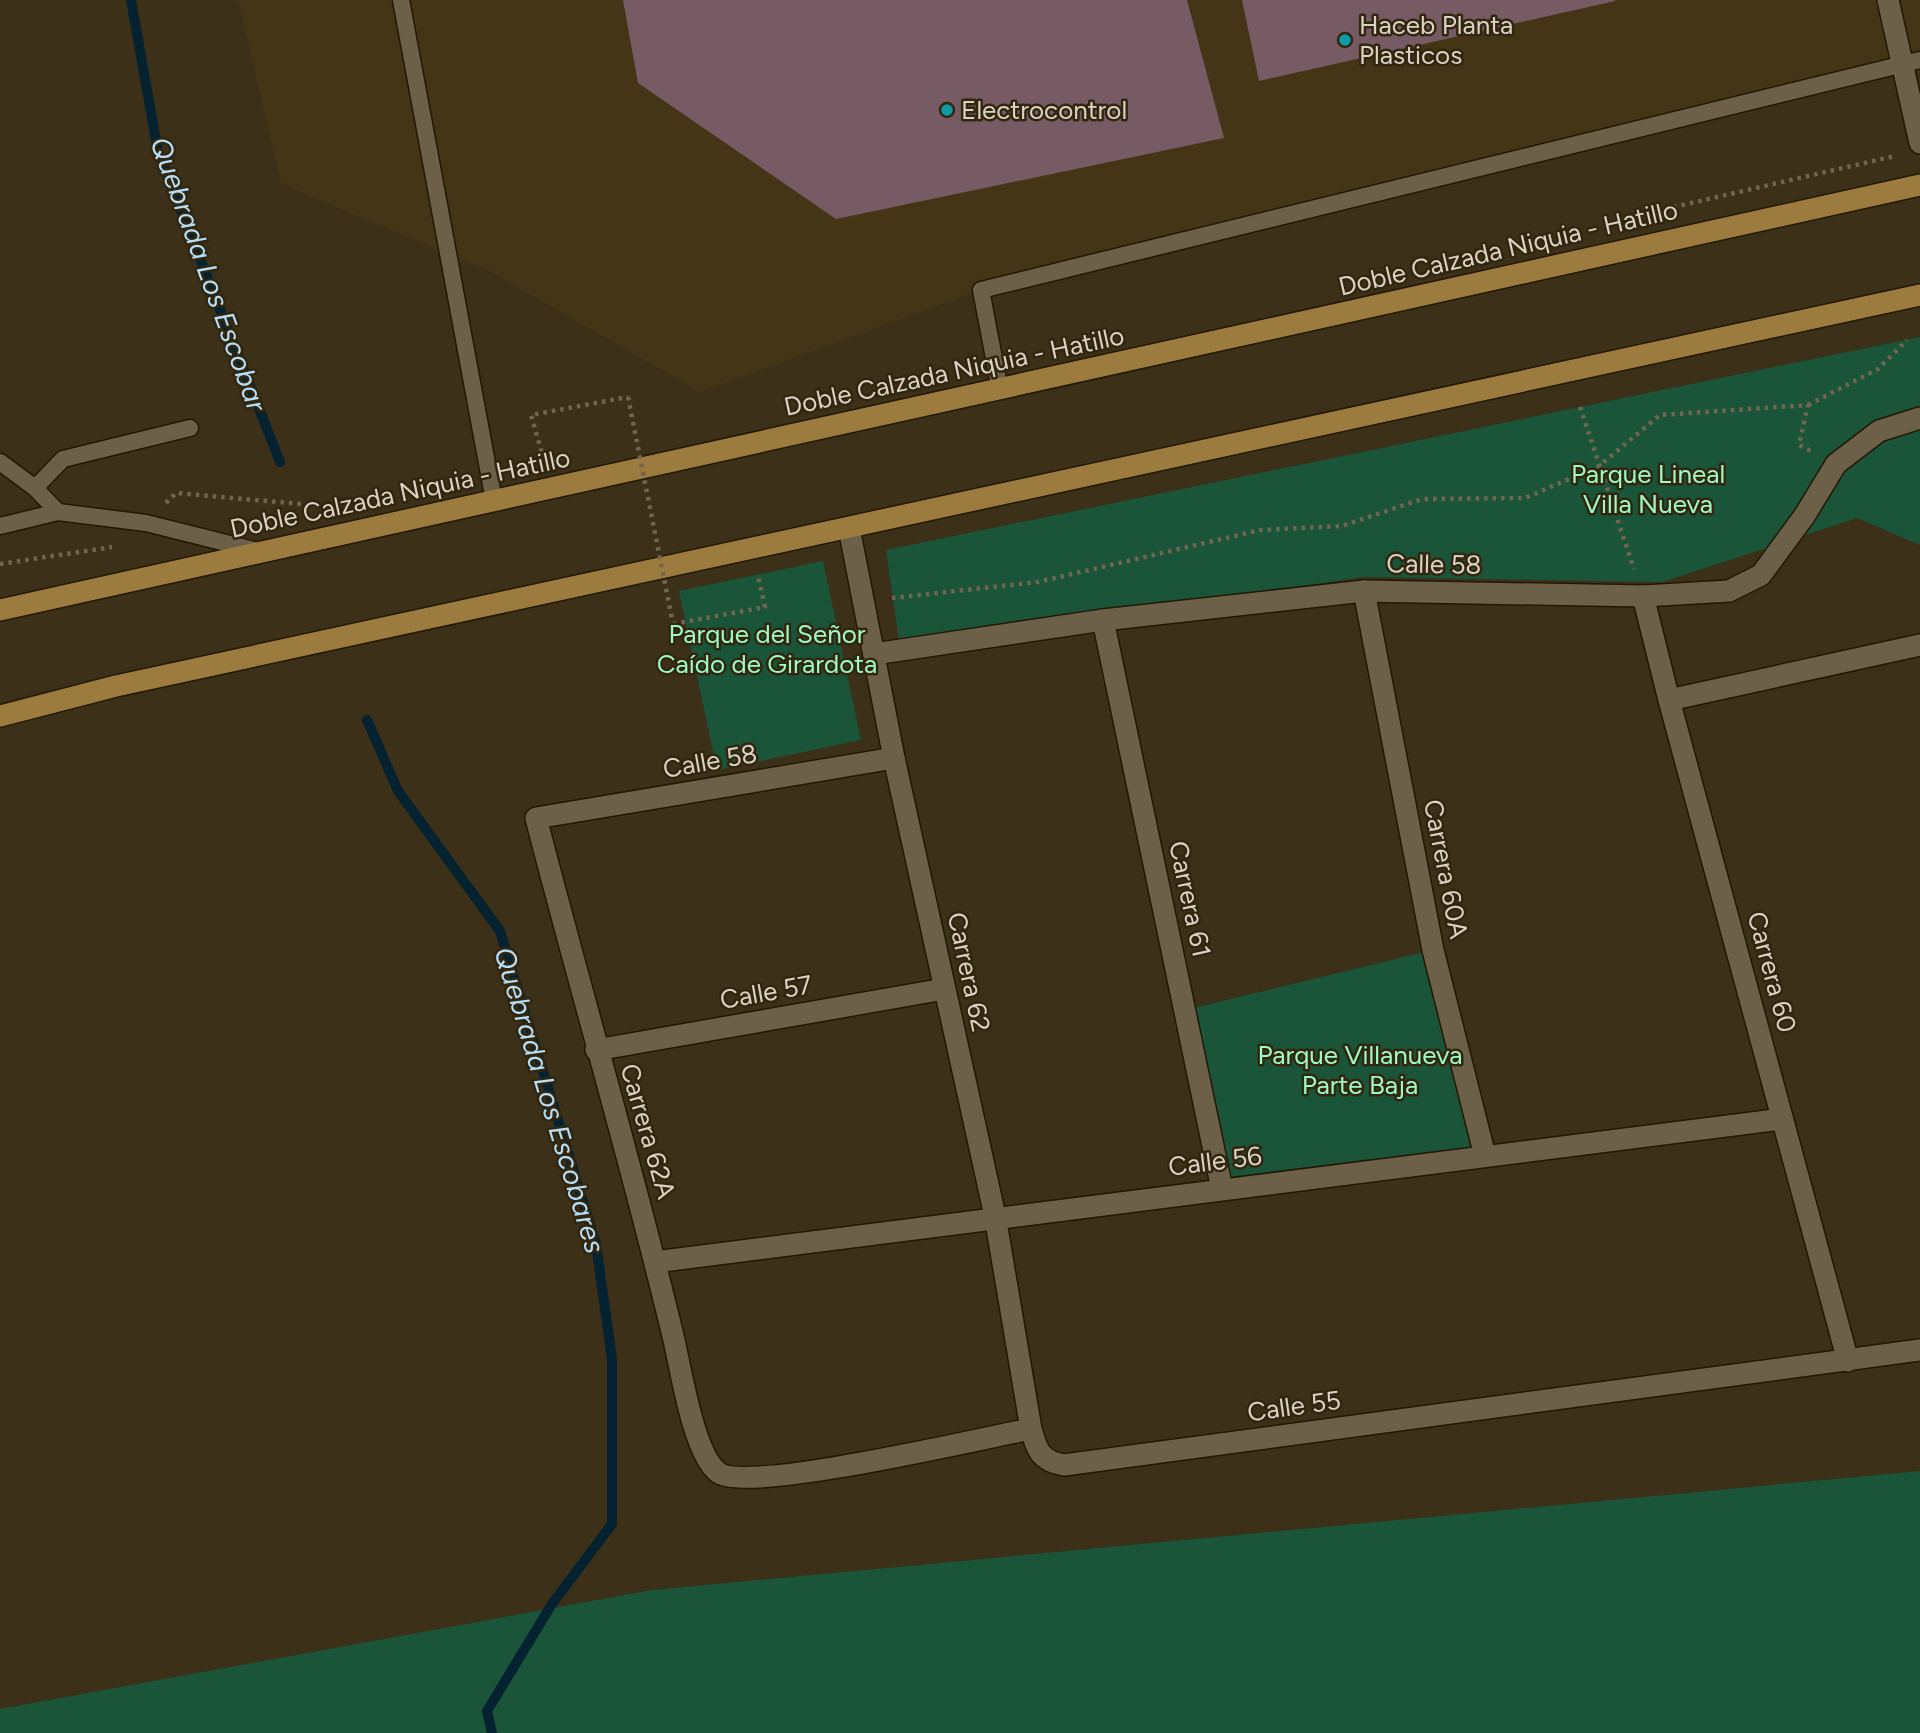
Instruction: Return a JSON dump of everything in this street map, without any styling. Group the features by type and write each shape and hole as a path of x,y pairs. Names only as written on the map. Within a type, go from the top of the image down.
{"highway":[{"name":"Doble Calzada Niquia - Hatillo","path":"0,610 1920,185"},
{"path":"0,716 116,686 1920,295"}],"street":[{"path":"1888,0 1912,62 1913,148"},
{"name":"Calle 58","path":"874,654 1103,620 1364,590 1643,596 1729,590 1761,575 1805,515 1836,464 1879,430 1920,418"},
{"name":"Carrera 62","path":"849,528 894,758 995,1216 1031,1429"},
{"name":"Carrera 60A","path":"1364,590 1433,950 1485,1156"},
{"name":"Carrera 60","path":"1643,596 1848,1361"},
{"name":"Carrera 61","path":"1103,620 1222,1189"},
{"path":"1669,700 1920,645"},
{"name":"Calle 58","path":"536,818 894,758"},
{"name":"Carrera 62A","path":"536,818 706,1459 719,1473 733,1478 779,1477 1031,1429"},
{"name":"Calle 57","path":"596,1050 944,989"},
{"name":"Calle 56","path":"655,1262 995,1216 1782,1119"},
{"name":"Calle 55","path":"1031,1429 1038,1453 1049,1463 1063,1465 1920,1350"}],"lane":[{"path":"401,0 494,501"},
{"path":"1000,390 981,290 1912,62"},
{"path":"35,488 62,459 190,428"},
{"path":"0,462 35,488 58,512"},
{"path":"0,526 58,512 146,523 260,552"}],"path":[{"path":"1662,210 1913,148"},
{"path":"864,604 1038,582 1260,530 1342,526 1422,499 1525,498 1599,466 1660,415 1808,405 1878,369 1907,340"},
{"path":"552,488 531,415 628,397 673,624 765,607"},
{"path":"1808,405 1799,445 1836,464"},
{"path":"1580,407 1643,596"},
{"path":"630,441 643,438"},
{"path":"532,462 556,457"},
{"path":"0,564 124,545 176,493 320,507 332,504"}],"shaded area":[{"path":"238,0 1920,0 1920,60 981,290 700,392 491,272 281,184"}],"green space":[{"name":"Parque Lineal Villa Nueva","path":"1920,337 1920,545 1857,518 1663,582 1363,577 900,647 886,550"},
{"name":"Parque del Señor Caído de Girardota","path":"823,561 861,740 717,770 679,591"},
{"name":"Parque Villanueva Parte Baja","path":"1433,950 1485,1156 1222,1189 1185,1010"},
{"path":"1920,1471 1920,1733 0,1733 0,1709 652,1590"}],"building":[{"name":"Electrocontrol","path":"623,0 1187,0 1224,138 836,219 638,83"},
{"name":"Haceb Planta Plasticos","path":"1242,0 1615,0 1615,1 1259,81"}],"waterway":[{"name":"Quebrada Los Escobar","path":"131,0 158,152 280,462"},
{"name":"Quebrada Los Escobares","path":"367,720 398,791 500,931 596,1244 612,1359 612,1524 552,1604 487,1711 492,1733"}],"place":[{"name":"Haceb Planta Plasticos","path":"1345,40"},
{"name":"Electrocontrol","path":"947,110"}]}
